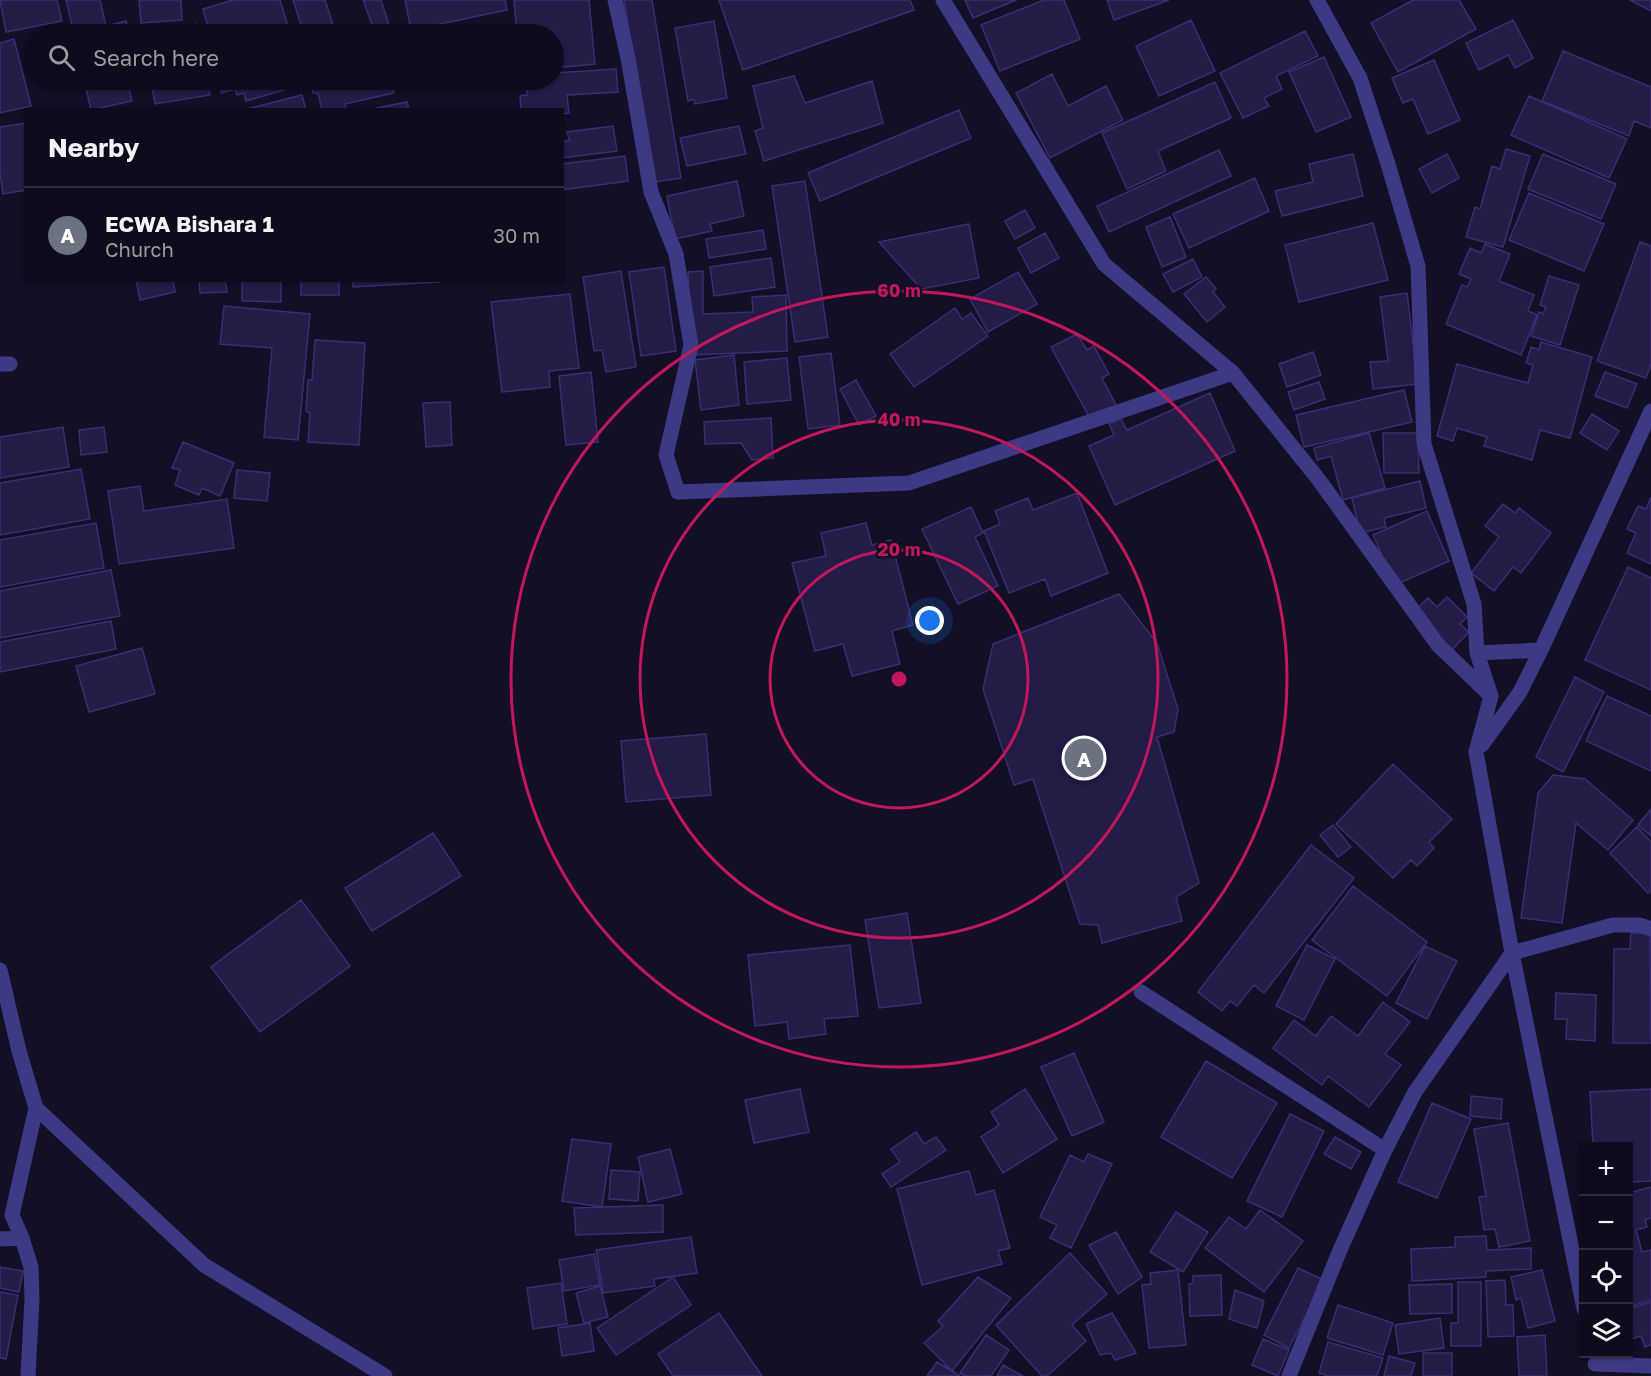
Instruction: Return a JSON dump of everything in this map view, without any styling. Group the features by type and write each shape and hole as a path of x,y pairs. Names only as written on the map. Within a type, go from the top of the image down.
{"street":[{"path":"615,0 628,58 651,192 676,254 691,345 666,455 678,492 909,483 1233,373"},
{"path":"943,0 1104,264 1233,373 1318,480 1438,645 1491,696"},
{"path":"1317,0 1360,78 1418,266 1424,444 1474,604 1477,653 1491,696 1476,752 1512,953 1583,1304"},
{"path":"1476,752 1520,692 1645,442 1651,411"},
{"path":"1477,653 1541,650"},
{"path":"1289,1376 1340,1250 1414,1092 1512,953 1613,925 1640,926 1651,929"},
{"path":"0,970 19,1051 36,1108 12,1215 31,1267 32,1299 28,1376"},
{"path":"1141,992 1385,1150"},
{"path":"36,1108 204,1265 385,1376"},
{"path":"0,1239 22,1238"},
{"path":"1595,1364 1651,1366"}],"building":[{"path":"0,0 57,0 62,21 24,24 24,28 6,32"},
{"path":"66,0 100,0 106,24 72,24"},
{"path":"139,0 181,0 182,20 141,23"},
{"path":"233,0 280,0 287,24 207,24 203,9"},
{"path":"293,0 325,0 333,24 301,24"},
{"path":"363,0 381,0 389,24 372,24"},
{"path":"405,0 505,0 507,10 440,24 410,24"},
{"path":"514,0 589,0 595,64 564,67 564,24 516,24"},
{"path":"624,0 652,0 681,178 654,182"},
{"path":"719,0 910,0 914,10 743,70"},
{"path":"965,0 1016,0 973,18"},
{"path":"1044,0 1064,0 1080,39 1000,71 981,25"},
{"path":"1107,0 1169,0 1114,20"},
{"path":"1413,0 1459,0 1476,29 1398,72 1371,23"},
{"path":"1630,0 1651,0 1651,11"},
{"path":"1191,20 1215,71 1159,96 1136,46"},
{"path":"1513,20 1533,58 1515,68 1508,55 1479,70 1466,43"},
{"path":"714,21 727,98 695,104 694,99 688,101 675,28"},
{"path":"1305,31 1318,56 1276,76 1282,89 1264,98 1269,106 1243,118 1220,73"},
{"path":"14,39 24,78 24,90 27,90 31,106 0,113 0,43"},
{"path":"1563,51 1651,87 1651,128 1634,121 1629,136 1542,101"},
{"path":"1324,57 1351,117 1316,132 1289,72"},
{"path":"1434,60 1460,120 1428,134 1413,99 1403,103 1392,78"},
{"path":"616,69 618,92 567,95 569,113 564,114 564,108 521,108 520,96 527,95 527,90 564,90 564,72"},
{"path":"1052,74 1068,106 1106,86 1123,120 1050,158 1016,93"},
{"path":"794,76 805,103 872,81 883,123 764,161 755,131 763,128 753,86"},
{"path":"1215,82 1231,118 1158,151 1166,171 1127,189 1102,133"},
{"path":"86,90 129,90 132,101 91,108"},
{"path":"153,90 209,90 210,95 155,104"},
{"path":"235,90 284,90 246,101 244,93 237,95"},
{"path":"312,90 393,90 394,93 345,104 346,108 322,108 318,93 313,93"},
{"path":"302,95 305,108 251,108"},
{"path":"1529,96 1627,139 1609,178 1511,135"},
{"path":"407,102 408,108 377,108"},
{"path":"959,110 971,138 820,201 808,173"},
{"path":"24,123 24,190 3,194 0,173 0,127"},
{"path":"613,126 617,151 564,158 564,141 570,141 567,132"},
{"path":"739,126 746,154 687,166 680,138"},
{"path":"1506,149 1530,156 1503,247 1466,237 1475,207 1480,209 1492,166 1500,169"},
{"path":"1219,150 1231,176 1109,232 1097,206"},
{"path":"1353,154 1363,196 1282,216 1275,191 1313,182 1309,164"},
{"path":"1447,154 1459,178 1432,193 1419,169"},
{"path":"1543,154 1616,184 1601,219 1528,189"},
{"path":"625,156 628,181 564,190 564,164"},
{"path":"1255,178 1269,211 1189,248 1173,214"},
{"path":"737,181 744,216 710,224 712,231 675,239 667,196"},
{"path":"805,181 828,337 795,342 772,186"},
{"path":"1529,193 1604,224 1584,271 1509,240"},
{"path":"1025,210 1035,228 1015,239 1005,221"},
{"path":"1170,217 1186,257 1162,267 1146,227"},
{"path":"1373,223 1388,280 1299,302 1285,245"},
{"path":"969,224 979,278 921,289 879,242"},
{"path":"763,230 766,249 709,258 706,239"},
{"path":"1045,233 1059,258 1031,273 1018,248"},
{"path":"1640,242 1651,246 1651,364 1646,378 1597,361"},
{"path":"1485,244 1510,254 1499,281 1534,295 1528,311 1537,315 1521,355 1446,324 1462,285 1467,287 1471,279 1459,274 1470,248 1481,253"},
{"path":"771,258 775,287 714,296 710,267"},
{"path":"1193,259 1202,277 1173,292 1163,274"},
{"path":"664,267 676,351 641,356 629,272"},
{"path":"621,271 636,367 606,372 602,350 594,351 583,277"},
{"path":"703,271 703,314 753,312 752,297 786,295 787,351 691,355 688,272"},
{"path":"1018,272 1037,304 988,332 970,299"},
{"path":"1549,276 1579,285 1560,345 1531,336 1539,312 1543,314 1546,307 1540,305"},
{"path":"1206,277 1216,289 1213,292 1225,307 1207,322 1184,294"},
{"path":"136,282 173,282 175,292 140,300"},
{"path":"199,282 225,282 227,292 200,293"},
{"path":"242,282 281,282 281,302 242,301"},
{"path":"301,282 339,282 339,295 301,295"},
{"path":"353,282 439,282 353,287"},
{"path":"1407,293 1418,384 1373,389 1370,362 1388,361 1380,297"},
{"path":"570,294 579,368 549,371 550,387 502,392 491,302"},
{"path":"224,306 310,314 298,440 264,437 272,348 220,344"},
{"path":"955,308 962,319 971,313 988,336 914,387 890,354"},
{"path":"1077,334 1087,350 1094,346 1109,374 1102,378 1116,405 1091,420 1051,347"},
{"path":"315,340 365,343 359,445 308,442 310,413 306,411 308,380 312,380"},
{"path":"1541,342 1592,357 1570,438 1540,430 1532,460 1484,446 1487,437 1457,428 1453,441 1437,436 1457,364 1528,383 1533,365 1526,363 1531,347 1539,350"},
{"path":"1313,352 1321,375 1287,387 1279,364"},
{"path":"831,353 840,425 808,429 799,357"},
{"path":"734,355 739,405 701,410 695,360"},
{"path":"787,358 791,400 747,404 744,362"},
{"path":"591,372 598,442 566,445 559,376"},
{"path":"1605,372 1637,384 1627,408 1595,396"},
{"path":"856,380 876,416 859,425 840,389"},
{"path":"1319,382 1325,399 1294,410 1288,392"},
{"path":"1404,390 1412,422 1304,447 1296,415"},
{"path":"1210,393 1235,451 1115,505 1089,446 1114,435 1109,424 1121,419 1127,430"},
{"path":"450,402 452,445 426,447 423,403"},
{"path":"1592,414 1619,431 1607,450 1580,433"},
{"path":"771,418 773,458 752,460 741,443 705,444 704,422"},
{"path":"63,427 69,467 0,478 0,437"},
{"path":"104,427 107,452 81,455 79,430"},
{"path":"1369,433 1385,488 1343,500 1331,456 1317,460 1314,448"},
{"path":"1383,433 1418,433 1419,473 1384,473"},
{"path":"183,442 234,463 220,496 202,488 199,495 175,485 180,470 172,468"},
{"path":"81,469 90,519 0,535 0,483"},
{"path":"237,470 270,473 267,501 234,498"},
{"path":"1420,481 1426,508 1384,518 1386,527 1360,533 1352,498"},
{"path":"140,486 144,511 227,499 234,548 119,564 108,491"},
{"path":"1077,493 1108,573 1051,596 1045,579 1009,593 984,531 1000,524 995,511 1028,498 1033,510"},
{"path":"1651,497 1651,564 1627,553 1636,533 1627,529 1638,506 1646,509"},
{"path":"1503,504 1515,513 1519,508 1551,533 1521,573 1513,567 1494,591 1471,573 1499,537 1485,526"},
{"path":"971,507 983,533 975,537 998,586 958,604 922,529"},
{"path":"1427,511 1449,561 1395,585 1373,535"},
{"path":"96,523 104,568 0,587 0,540"},
{"path":"866,523 872,545 891,540 913,625 892,631 900,664 852,676 843,644 815,651 792,563 826,556 821,533"},
{"path":"1628,567 1651,578 1651,690 1585,660"},
{"path":"111,570 120,616 0,638 0,591"},
{"path":"1119,594 1157,643 1178,709 1174,732 1157,737 1199,883 1176,897 1182,921 1102,943 1098,925 1080,924 1033,779 1014,785 983,689 993,644"},
{"path":"1447,597 1467,617 1460,624 1469,632 1451,651 1413,613 1428,598 1437,607"},
{"path":"111,621 116,649 0,672 0,642"},
{"path":"142,648 155,694 89,712 76,666"},
{"path":"1575,677 1604,692 1563,772 1536,757"},
{"path":"1607,696 1651,716 1651,771 1586,741"},
{"path":"706,734 711,795 626,802 621,741"},
{"path":"1393,764 1452,819 1429,842 1434,848 1417,866 1411,860 1393,878 1336,824"},
{"path":"1553,775 1585,779 1633,820 1608,850 1576,823 1562,923 1521,918 1538,793"},
{"path":"1651,809 1651,836 1638,825"},
{"path":"1333,825 1351,847 1338,857 1320,835"},
{"path":"1637,827 1651,842 1651,890 1648,893 1610,853"},
{"path":"433,833 461,876 372,931 345,888"},
{"path":"1311,845 1354,878 1264,993 1254,985 1237,1006 1230,1001 1222,1011 1198,992"},
{"path":"1353,886 1427,942 1387,996 1312,940"},
{"path":"301,900 350,966 260,1032 211,967"},
{"path":"907,913 921,1003 879,1008 865,920"},
{"path":"1631,933 1650,933 1651,1043 1613,1043 1614,949 1630,949"},
{"path":"850,945 858,1016 824,1019 826,1034 789,1039 787,1022 755,1026 748,955"},
{"path":"1307,945 1335,959 1304,1020 1276,1006"},
{"path":"1425,946 1457,961 1427,1019 1396,1003"},
{"path":"1556,993 1596,995 1595,1041 1566,1039 1567,1019 1555,1019"},
{"path":"1383,1002 1410,1022 1385,1054 1401,1065 1369,1107 1328,1076 1322,1085 1273,1048 1294,1020 1316,1036 1331,1016 1358,1036"},
{"path":"1074,1053 1104,1122 1072,1136 1041,1067"},
{"path":"1206,1061 1277,1103 1232,1178 1161,1137"},
{"path":"800,1089 809,1132 754,1143 745,1100"},
{"path":"1025,1089 1057,1139 1003,1173 981,1137 999,1125 991,1112"},
{"path":"1651,1089 1651,1181 1633,1182 1633,1142 1593,1142 1590,1092"},
{"path":"1471,1096 1502,1099 1501,1119 1470,1116"},
{"path":"1432,1103 1471,1119 1437,1198 1398,1182"},
{"path":"1290,1114 1324,1131 1282,1217 1247,1201"},
{"path":"1508,1123 1530,1241 1499,1247 1495,1229 1484,1230 1479,1197 1486,1196 1474,1129"},
{"path":"916,1132 924,1144 936,1137 946,1150 891,1187 882,1174 900,1162 891,1149"},
{"path":"1335,1137 1361,1152 1351,1169 1324,1154"},
{"path":"572,1139 611,1144 602,1207 562,1201"},
{"path":"670,1149 682,1194 648,1202 638,1157"},
{"path":"1088,1154 1112,1164 1071,1248 1050,1238 1057,1225 1040,1217 1070,1155 1084,1162"},
{"path":"611,1170 640,1172 638,1201 609,1199"},
{"path":"969,1171 976,1195 994,1190 1010,1248 998,1251 1002,1264 922,1285 897,1189"},
{"path":"1651,1187 1651,1218 1645,1220 1647,1227 1636,1230 1642,1252 1651,1250 1651,1300 1633,1305 1633,1196 1633,1192"},
{"path":"663,1205 663,1232 576,1235 574,1208"},
{"path":"1260,1210 1303,1241 1264,1292 1205,1248 1229,1217 1246,1229"},
{"path":"1176,1212 1208,1232 1183,1272 1150,1252"},
{"path":"1116,1232 1142,1277 1118,1294 1089,1245"},
{"path":"1486,1236 1487,1250 1531,1248 1531,1269 1486,1271 1486,1277 1412,1281 1411,1249 1455,1247 1455,1237"},
{"path":"691,1237 697,1273 654,1279 655,1286 603,1293 596,1250"},
{"path":"1070,1253 1107,1294 1072,1325 1086,1341 1047,1376 1042,1376 996,1325"},
{"path":"594,1254 600,1285 564,1291 559,1260"},
{"path":"0,1267 23,1271 19,1292 0,1288"},
{"path":"1298,1268 1324,1280 1289,1348 1264,1335"},
{"path":"1178,1270 1186,1345 1149,1348 1142,1285 1151,1284 1150,1273"},
{"path":"1542,1270 1555,1321 1528,1328 1521,1298 1516,1300 1511,1277"},
{"path":"1221,1275 1222,1315 1190,1316 1189,1284 1193,1283 1193,1276"},
{"path":"673,1277 691,1305 616,1355 597,1328"},
{"path":"978,1277 1011,1298 952,1371 924,1343 943,1326 938,1321"},
{"path":"1505,1280 1506,1305 1513,1305 1514,1336 1488,1337 1486,1281"},
{"path":"1458,1282 1481,1282 1481,1346 1451,1346 1451,1323 1458,1323"},
{"path":"561,1283 567,1324 533,1329 527,1288"},
{"path":"1452,1284 1452,1313 1410,1314 1409,1285"},
{"path":"600,1286 608,1317 584,1323 576,1293"},
{"path":"1235,1290 1264,1301 1257,1328 1229,1319"},
{"path":"0,1292 18,1295 6,1359 0,1358"},
{"path":"1651,1302 1651,1345 1645,1347 1641,1336 1633,1338 1633,1307"},
{"path":"1338,1305 1393,1323 1383,1355 1327,1338"},
{"path":"719,1313 762,1376 673,1376 658,1354"},
{"path":"1112,1313 1136,1353 1115,1360 1111,1353 1100,1355 1086,1324"},
{"path":"1440,1318 1444,1348 1399,1354 1395,1325"},
{"path":"590,1323 594,1351 562,1356 558,1328"},
{"path":"986,1335 1009,1350 991,1376 965,1376 960,1373"},
{"path":"1545,1335 1547,1376 1519,1376 1517,1337"},
{"path":"1263,1339 1289,1350 1278,1376 1252,1365"},
{"path":"1328,1342 1383,1358 1377,1376 1328,1376 1319,1373"},
{"path":"1423,1353 1452,1353 1452,1376 1423,1376"},
{"path":"1389,1356 1415,1363 1411,1376 1384,1376"},
{"path":"937,1362 952,1371 960,1376 927,1376"},
{"path":"1003,1365 1023,1376 997,1376"}],"place":[{"name":"ECWA Bishara 1","path":"1084,758"}]}
